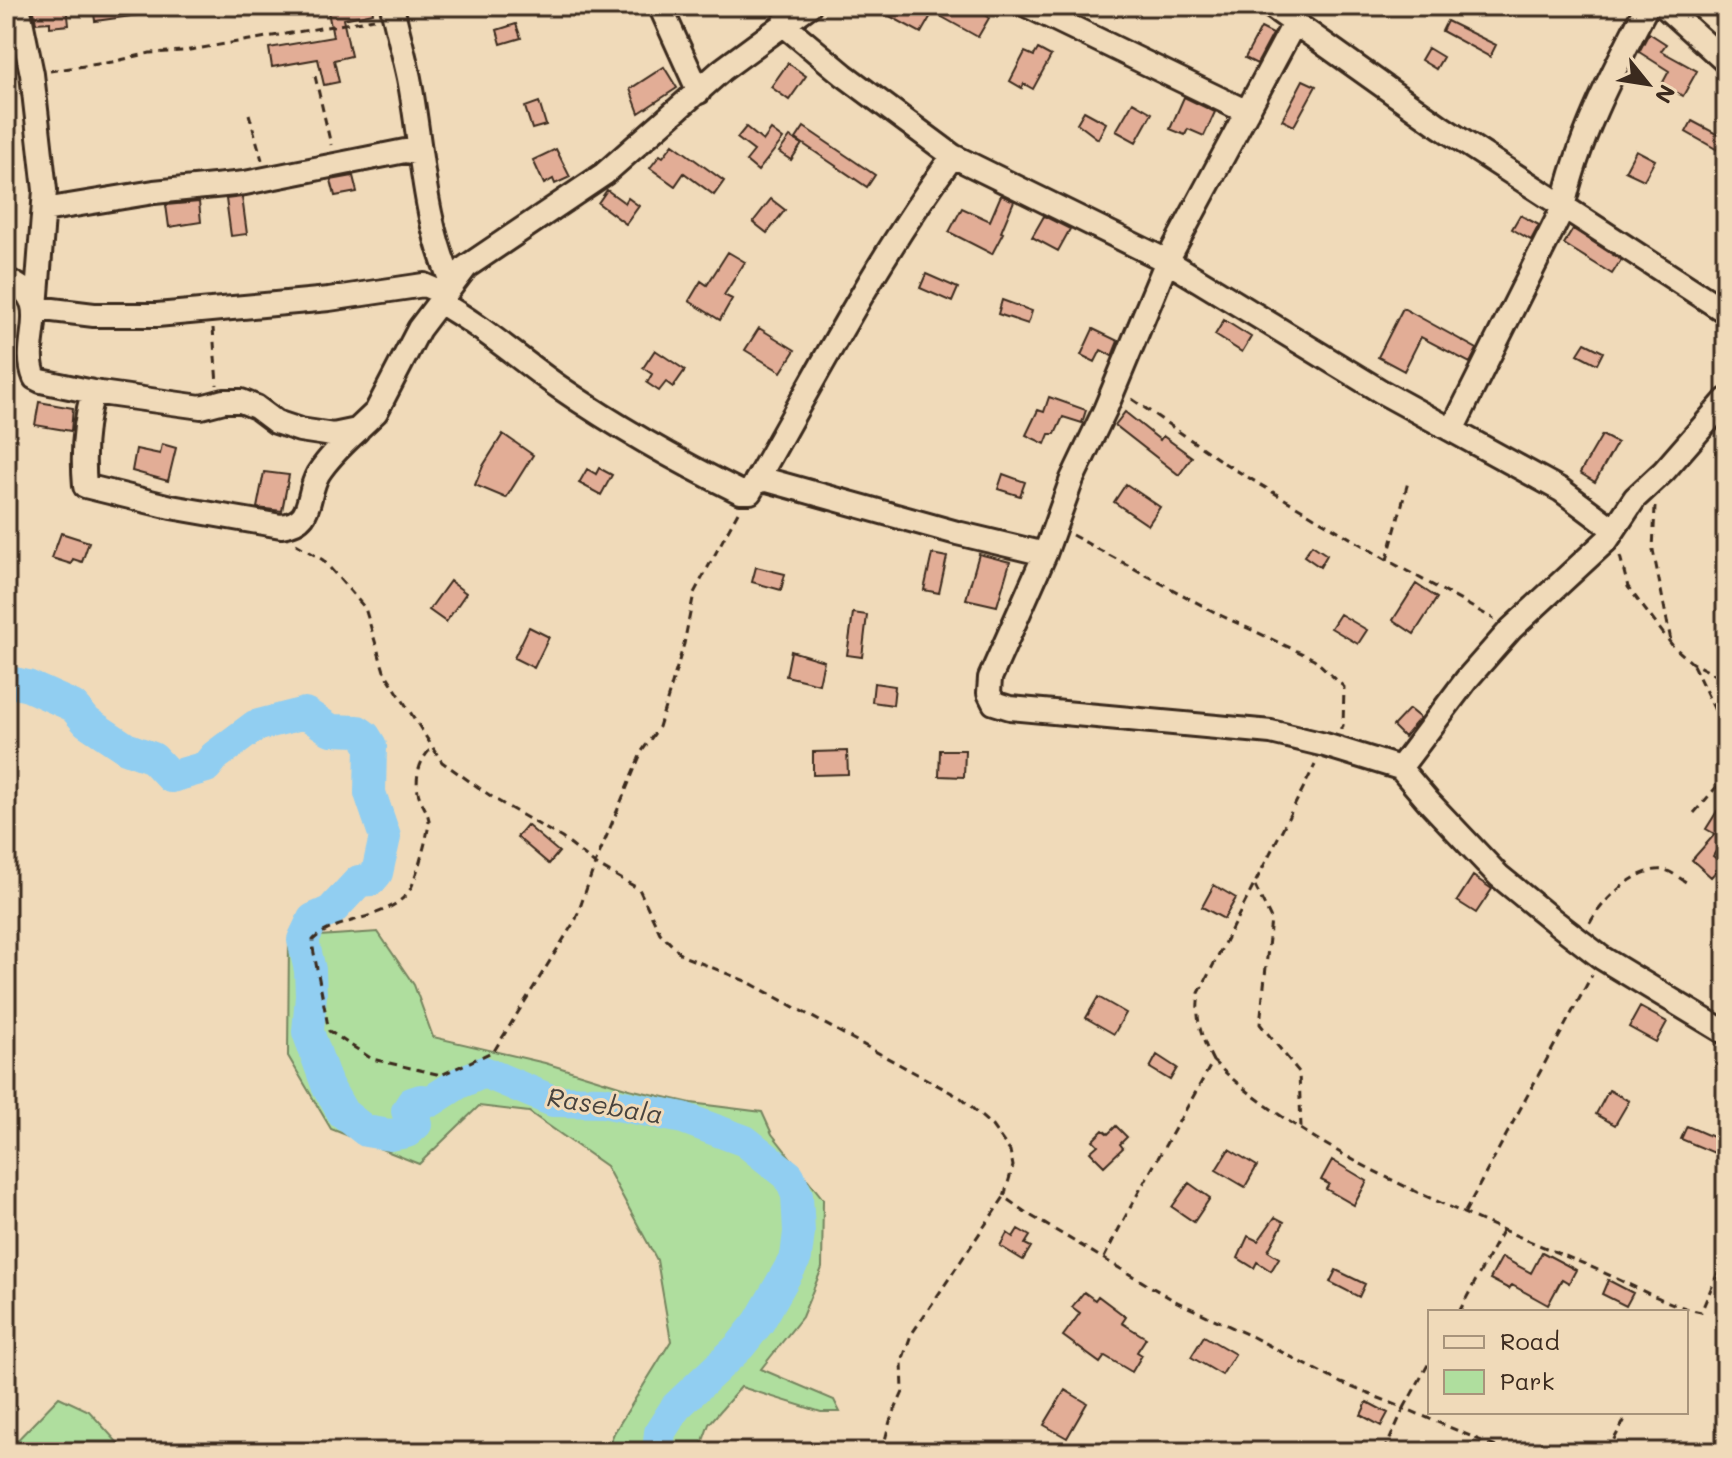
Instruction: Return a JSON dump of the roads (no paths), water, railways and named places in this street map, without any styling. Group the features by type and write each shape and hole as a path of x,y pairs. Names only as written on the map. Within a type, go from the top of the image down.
{"street":[{"path":"18,6 41,134 44,210 30,356 35,378 93,392 201,407 224,401 241,401 256,407 276,422 300,430 333,435 357,430"},
{"path":"660,6 699,92"},
{"path":"93,392 84,429 82,453 85,486 171,507 281,526 294,524 303,518 317,475 376,412 419,329 466,267 604,174 722,70 809,6"},
{"path":"1028,6 1247,112"},
{"path":"1271,6 1441,127 1726,312"},
{"path":"1453,428 1563,208 1569,178 1606,88 1647,6"},
{"path":"1664,6 1726,62"},
{"path":"393,11 409,78 419,153 438,240 445,293"},
{"path":"1295,22 1167,261 990,678 989,693 994,703 1010,708 1271,732 1400,768 1499,876 1554,921 1602,958 1726,1033"},
{"path":"783,24 844,75 953,156 1167,261 1382,392 1453,428 1561,490 1610,534"},
{"path":"44,210 154,192 267,180 405,151 419,153"},
{"path":"753,486 844,324 953,156"},
{"path":"6,280 19,285 36,308 94,315 142,315 329,299 424,285 445,293 479,327 630,434 740,492 767,480 1045,554"},
{"path":"1400,768 1467,679 1511,629 1610,534 1635,498 1664,471 1726,400"}],"waterway":[{"name":"Rasebala","path":"6,681 28,686 73,706 87,722 126,748 153,758 171,777 206,767 215,756 255,726 305,713 331,730 358,731 365,736 371,746 370,793 385,837 377,873 371,880 359,881 331,911 313,919 303,940 310,970 308,1032 327,1085 343,1113 366,1131 390,1135 407,1132 416,1124 415,1118 407,1111 412,1103 431,1101 484,1072 553,1101 603,1102 683,1118 745,1141 789,1176 797,1195 799,1232 796,1257 759,1322 740,1346 676,1407 660,1432 658,1452"}]}
